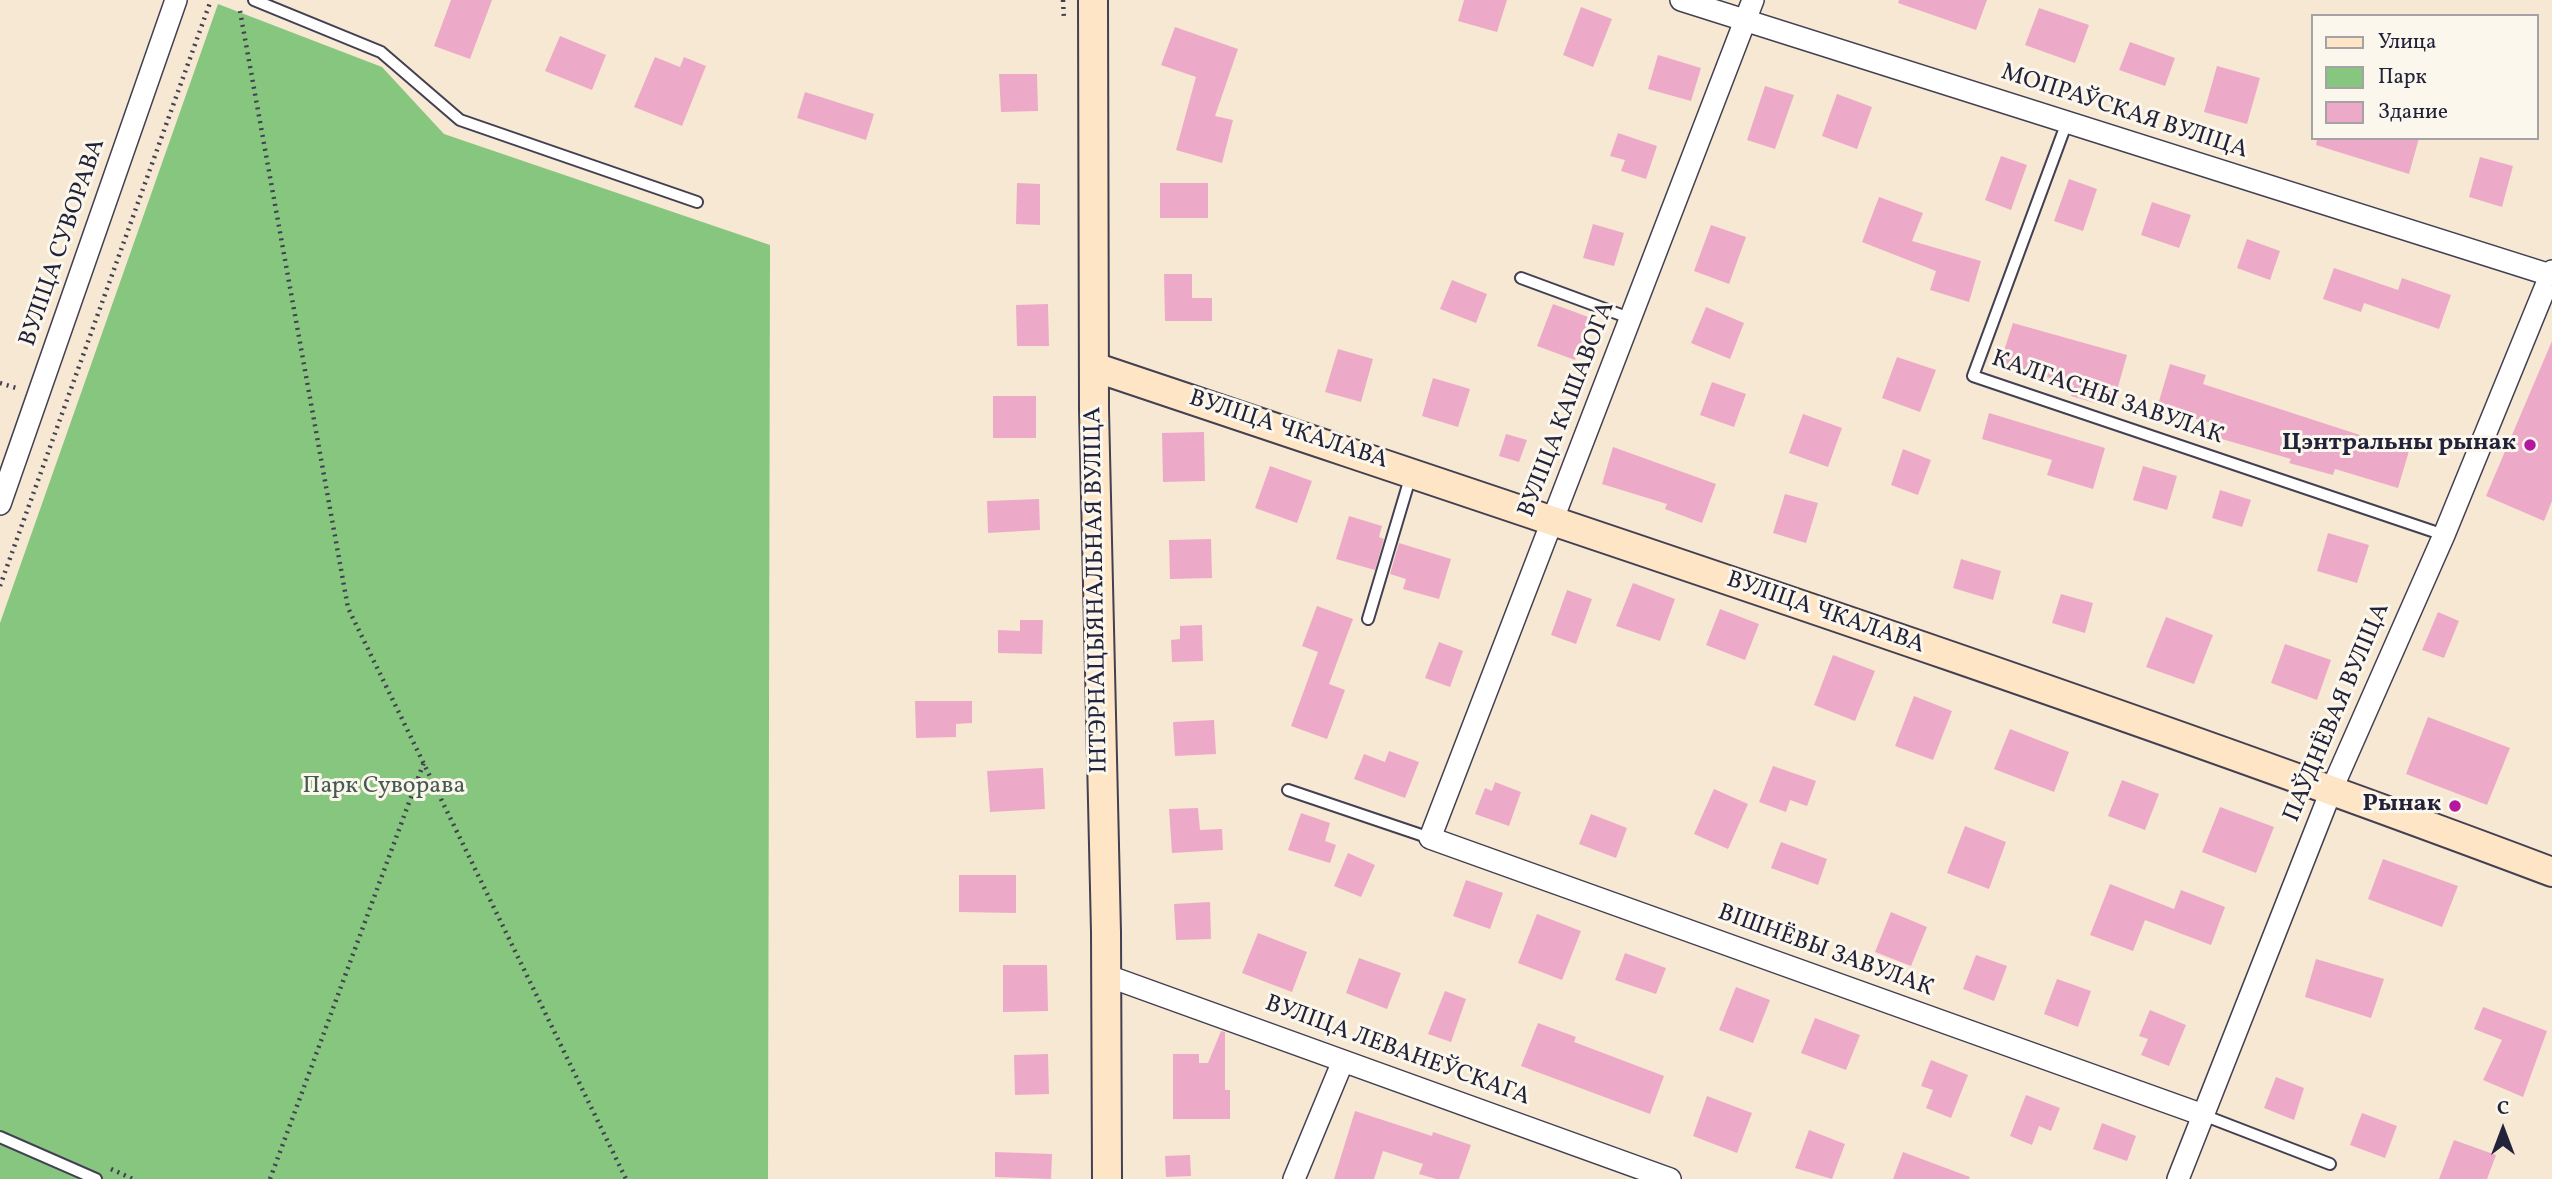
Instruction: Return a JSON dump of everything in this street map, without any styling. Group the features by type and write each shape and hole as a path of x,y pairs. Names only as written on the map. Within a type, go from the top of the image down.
{"main road":[{"name":"ІНТЭРНАЦЫЯНАЛЬНАЯ ВУЛІЦА","path":"1093,0 1094,367 1107,1179"},
{"name":"ВУЛІЦА ЧКАЛАВА","path":"1094,367 1554,519 2331,791 2552,872"}],"street":[{"name":"ВУЛІЦА СУВОРАВА","path":"0,504 176,0"},
{"name":"МОПРАЎСКАЯ ВУЛІЦА","path":"1681,0 2551,273"},
{"name":"ВУЛІЦА КАШАВОГА","path":"1430,838 1753,0"},
{"name":"ПАЎДНЁВАЯ ВУЛІЦА","path":"2178,1179 2331,791 2444,535 2551,273"},
{"name":"ВІШНЁВЫ ЗАВУЛАК","path":"1430,838 2203,1115"},
{"name":"ВУЛІЦА ЛЕВАНЕЎСКАГА","path":"1105,975 1670,1179"},
{"path":"1294,1179 1343,1061"}],"lane":[{"path":"254,0 381,52 460,120 697,202"},
{"name":"КАЛГАСНЫ ЗАВУЛАК","path":"2067,122 1973,376 2444,535"},
{"path":"1521,278 1632,319"},
{"path":"1368,619 1412,472"},
{"path":"1288,790 1430,838"},
{"path":"2203,1115 2330,1164"},
{"path":"0,1137 96,1179"}],"path":[{"path":"0,586 211,0"},
{"path":"238,0 348,608 626,1179"},
{"path":"270,1179 424,762"}],"green space":[{"name":"Парк Суворава","path":"218,4 382,67 444,134 770,245 768,1179 0,1179 0,623"}],"building":[{"path":"451,0 492,0 470,59 434,46"},
{"path":"1464,0 1507,0 1497,32 1458,21"},
{"path":"1899,0 1987,0 1976,30 1898,3"},
{"path":"1581,7 1612,19 1593,67 1563,55"},
{"path":"2039,8 2089,25 2075,63 2025,45"},
{"path":"1175,27 1238,49 1215,116 1233,120 1222,163 1176,150 1196,77 1161,65"},
{"path":"560,36 606,55 592,90 545,71"},
{"path":"2130,42 2175,58 2165,86 2119,70"},
{"path":"1658,55 1701,68 1691,101 1648,89"},
{"path":"655,57 680,67 684,57 706,66 682,126 634,107"},
{"path":"2217,66 2260,78 2247,124 2204,112"},
{"path":"999,74 1037,74 1038,111 1001,112"},
{"path":"1765,86 1794,95 1775,149 1747,140"},
{"path":"805,92 874,114 866,140 797,118"},
{"path":"1837,94 1872,107 1857,149 1822,136"},
{"path":"1618,133 1657,146 1646,179 1621,171 1625,160 1610,156"},
{"path":"2317,140 2418,140 2409,174 2316,145"},
{"path":"2001,156 2027,165 2011,210 1985,200"},
{"path":"2480,157 2513,166 2502,207 2469,197"},
{"path":"2069,179 2097,189 2083,231 2054,221"},
{"path":"1017,183 1040,184 1040,225 1016,224"},
{"path":"1160,183 1208,183 1208,218 1160,218"},
{"path":"1879,197 1923,213 1912,241 1981,261 1969,302 1930,290 1936,271 1862,242"},
{"path":"2152,202 2191,215 2179,248 2141,235"},
{"path":"1593,224 1624,233 1614,266 1583,258"},
{"path":"1711,225 1746,237 1729,284 1694,271"},
{"path":"2247,239 2280,251 2270,280 2237,268"},
{"path":"2334,268 2398,290 2402,278 2451,295 2439,329 2364,303 2361,312 2323,299"},
{"path":"1164,274 1192,274 1192,298 1212,298 1212,321 1165,321"},
{"path":"1452,280 1487,294 1476,323 1440,309"},
{"path":"1048,304 1049,346 1017,346 1016,305"},
{"path":"1553,304 1591,318 1575,360 1537,346"},
{"path":"1706,307 1744,323 1730,359 1691,343"},
{"path":"2013,323 2127,355 2112,408 2071,396 2074,385 2000,363"},
{"path":"2552,341 2552,501 2544,521 2486,496"},
{"path":"1338,349 1373,359 1361,402 1325,392"},
{"path":"1897,357 1936,370 1920,412 1882,398"},
{"path":"2170,364 2206,375 2203,384 2409,451 2398,488 2335,469 2333,475 2289,463 2291,459 2208,435 2211,423 2157,408"},
{"path":"1433,378 1470,389 1458,427 1422,416"},
{"path":"1712,382 1746,394 1734,427 1700,415"},
{"path":"993,396 1036,396 1036,438 993,438"},
{"path":"1989,413 2105,448 2093,489 2047,475 2052,460 1982,439"},
{"path":"1803,414 1842,428 1828,467 1789,453"},
{"path":"1204,432 1205,481 1163,482 1162,433"},
{"path":"1506,434 1527,440 1519,462 1499,456"},
{"path":"1613,447 1716,484 1702,523 1665,509 1667,504 1602,484"},
{"path":"1903,449 1931,460 1918,495 1891,485"},
{"path":"1270,466 1312,481 1297,523 1255,508"},
{"path":"2143,466 2177,476 2167,510 2133,500"},
{"path":"2220,490 2251,500 2242,527 2212,518"},
{"path":"1785,494 1818,503 1806,543 1773,533"},
{"path":"1039,499 1040,530 988,533 987,501"},
{"path":"1349,516 1382,526 1379,537 1384,539 1375,570 1336,559"},
{"path":"2328,533 2369,545 2357,583 2317,571"},
{"path":"1211,539 1212,578 1170,579 1169,540"},
{"path":"1399,543 1451,559 1439,599 1403,589 1406,579 1390,574"},
{"path":"1961,559 2001,571 1993,600 1953,588"},
{"path":"1633,583 1675,599 1660,641 1616,626"},
{"path":"1567,590 1592,599 1576,644 1551,635"},
{"path":"2061,594 2093,603 2085,633 2052,623"},
{"path":"1317,606 1353,619 1329,684 1345,690 1327,739 1291,726 1318,652 1302,646"},
{"path":"1720,609 1759,624 1745,660 1706,645"},
{"path":"2438,612 2459,621 2444,658 2422,650"},
{"path":"2166,617 2213,635 2194,684 2146,667"},
{"path":"1020,620 1043,620 1042,654 998,653 998,630 1020,631"},
{"path":"1202,625 1203,661 1172,662 1171,640 1180,639 1180,626"},
{"path":"1439,642 1463,651 1450,687 1425,678"},
{"path":"2285,644 2331,660 2317,700 2271,683"},
{"path":"1833,655 1875,671 1855,721 1814,705"},
{"path":"1914,696 1952,711 1933,760 1895,746"},
{"path":"915,701 972,701 972,723 956,724 956,737 916,738"},
{"path":"2428,717 2510,748 2487,805 2406,774"},
{"path":"1214,720 1216,754 1175,756 1173,722"},
{"path":"2010,729 2069,752 2054,792 1994,769"},
{"path":"1389,751 1419,762 1405,798 1354,779 1364,754 1385,762"},
{"path":"1773,766 1816,781 1807,806 1790,800 1786,812 1759,802"},
{"path":"1043,768 1045,809 990,812 987,771"},
{"path":"2122,780 2159,794 2145,830 2108,816"},
{"path":"1495,782 1521,792 1509,826 1475,814 1485,788 1492,791"},
{"path":"1714,789 1748,804 1728,849 1694,834"},
{"path":"2220,807 2274,827 2256,873 2202,852"},
{"path":"1198,808 1200,830 1222,829 1223,850 1172,853 1169,809"},
{"path":"1301,813 1330,823 1325,841 1336,845 1330,863 1288,850"},
{"path":"1591,814 1627,828 1616,858 1579,844"},
{"path":"1965,826 2006,842 1989,889 1947,873"},
{"path":"1781,842 1827,859 1818,885 1771,868"},
{"path":"1348,853 1375,865 1361,897 1334,886"},
{"path":"2383,859 2458,886 2442,927 2368,899"},
{"path":"959,875 1016,875 1016,913 959,912"},
{"path":"1466,880 1503,893 1490,929 1453,916"},
{"path":"2110,884 2174,909 2181,890 2225,907 2211,945 2145,920 2133,951 2090,935"},
{"path":"1210,902 1211,939 1176,940 1174,904"},
{"path":"1891,912 1927,927 1911,966 1875,952"},
{"path":"1537,914 1581,931 1562,980 1518,963"},
{"path":"1258,933 1307,952 1292,992 1242,973"},
{"path":"1625,953 1666,968 1656,994 1615,980"},
{"path":"1976,955 2007,966 1994,1001 1963,989"},
{"path":"1359,958 1401,973 1387,1009 1346,993"},
{"path":"2316,959 2384,979 2371,1018 2305,997"},
{"path":"1003,965 1047,965 1048,1011 1003,1012"},
{"path":"2057,979 2091,991 2078,1027 2044,1014"},
{"path":"1736,987 1770,1000 1753,1043 1719,1030"},
{"path":"1445,991 1466,999 1451,1042 1428,1034"},
{"path":"2483,1007 2547,1031 2523,1097 2483,1080 2502,1040 2474,1029"},
{"path":"2150,1010 2186,1025 2169,1066 2141,1055 2148,1039 2139,1036"},
{"path":"1815,1018 1860,1035 1846,1070 1801,1053"},
{"path":"1538,1023 1576,1037 1574,1042 1664,1076 1650,1114 1521,1066"},
{"path":"1221,1031 1225,1032 1225,1090 1230,1090 1230,1119 1173,1119 1173,1054 1199,1054 1199,1063 1208,1063"},
{"path":"1048,1054 1049,1094 1015,1095 1014,1055"},
{"path":"1931,1060 1968,1075 1951,1118 1926,1108 1933,1090 1921,1086"},
{"path":"2276,1077 2304,1088 2294,1120 2264,1108"},
{"path":"2026,1095 2060,1108 2051,1131 2039,1126 2032,1145 2010,1136"},
{"path":"1707,1096 1752,1113 1737,1153 1693,1136"},
{"path":"1355,1111 1432,1136 1433,1132 1471,1145 1459,1179 1436,1179 1419,1174 1423,1164 1383,1151 1374,1179 1334,1179"},
{"path":"2362,1113 2397,1126 2385,1158 2350,1145"},
{"path":"2102,1123 2136,1136 2127,1161 2093,1149"},
{"path":"1809,1130 1845,1144 1832,1179 1795,1168"},
{"path":"2454,1140 2496,1155 2487,1179 2439,1179"},
{"path":"995,1152 1052,1154 1051,1179 995,1177"},
{"path":"1903,1152 1970,1177 1893,1179"},
{"path":"1190,1155 1191,1176 1166,1177 1165,1156"}],"place":[{"name":"Цэнтральны рынак","path":"2530,445"},
{"name":"Рынак","path":"2455,806"}]}
